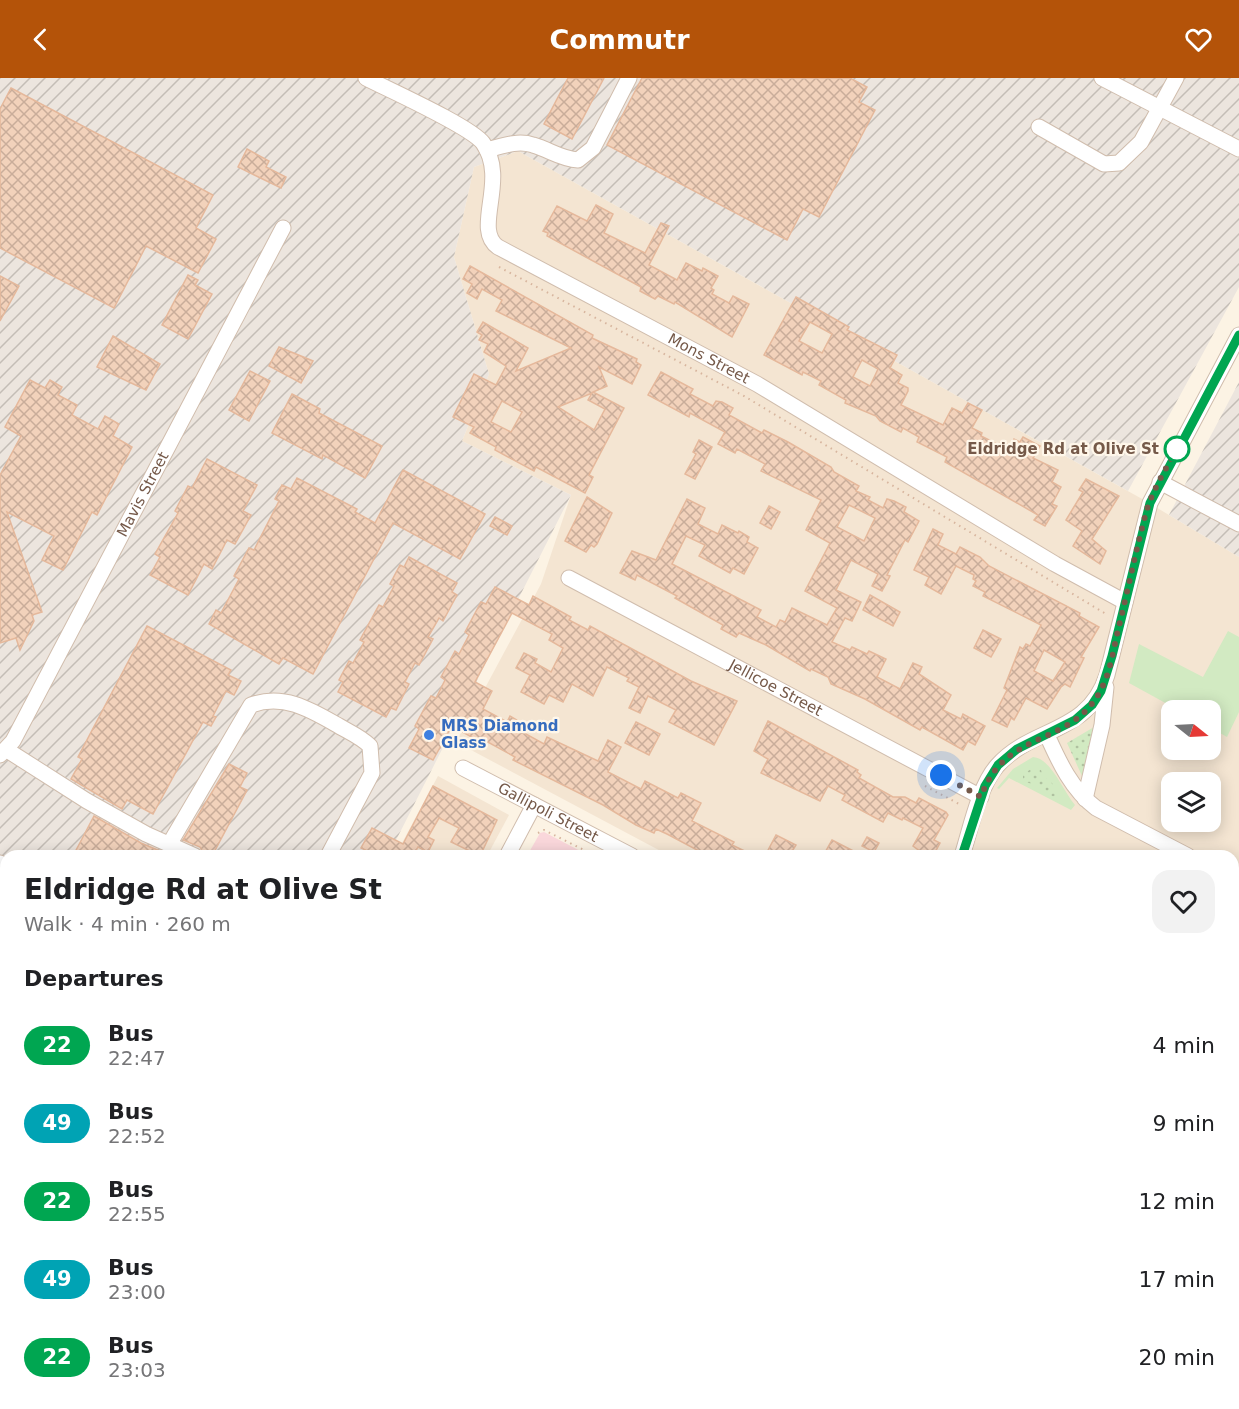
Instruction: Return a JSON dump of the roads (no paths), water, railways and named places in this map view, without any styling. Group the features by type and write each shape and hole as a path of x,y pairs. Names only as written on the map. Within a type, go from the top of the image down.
{"street":[{"path":"366,78 470,132 487,150 517,143 533,144 564,159 578,160 593,148 629,78"},
{"path":"1102,78 1239,149"},
{"path":"1039,127 1088,156 1112,165 1125,160 1137,148 1176,78"},
{"name":"Mons Street","path":"487,150 494,174 487,232 491,241 498,247 757,384 1055,564 1125,602"},
{"name":"Mavis Street","path":"4,753 283,228"},
{"path":"964,850 988,778 1004,759 1075,720 1087,710 1101,691 1107,675 1148,508 1239,335"},
{"path":"1160,482 1239,524"},
{"name":"Jellicoe Street","path":"569,578 981,797"},
{"path":"1085,799 1102,725 1107,675"},
{"path":"170,843 251,705 280,700 311,710 370,746 372,773 331,850"},
{"path":"1047,735 1068,777 1085,799 1096,808 1176,850"},
{"path":"4,753 146,834 183,850"},
{"name":"Gallipoli Street","path":"463,768 620,850"},
{"path":"510,850 534,805"}],"place":[{"name":"Eldridge Rd at Olive St","path":"1177,449"},
{"name":"MRS Diamond Glass","path":"429,735"}]}
